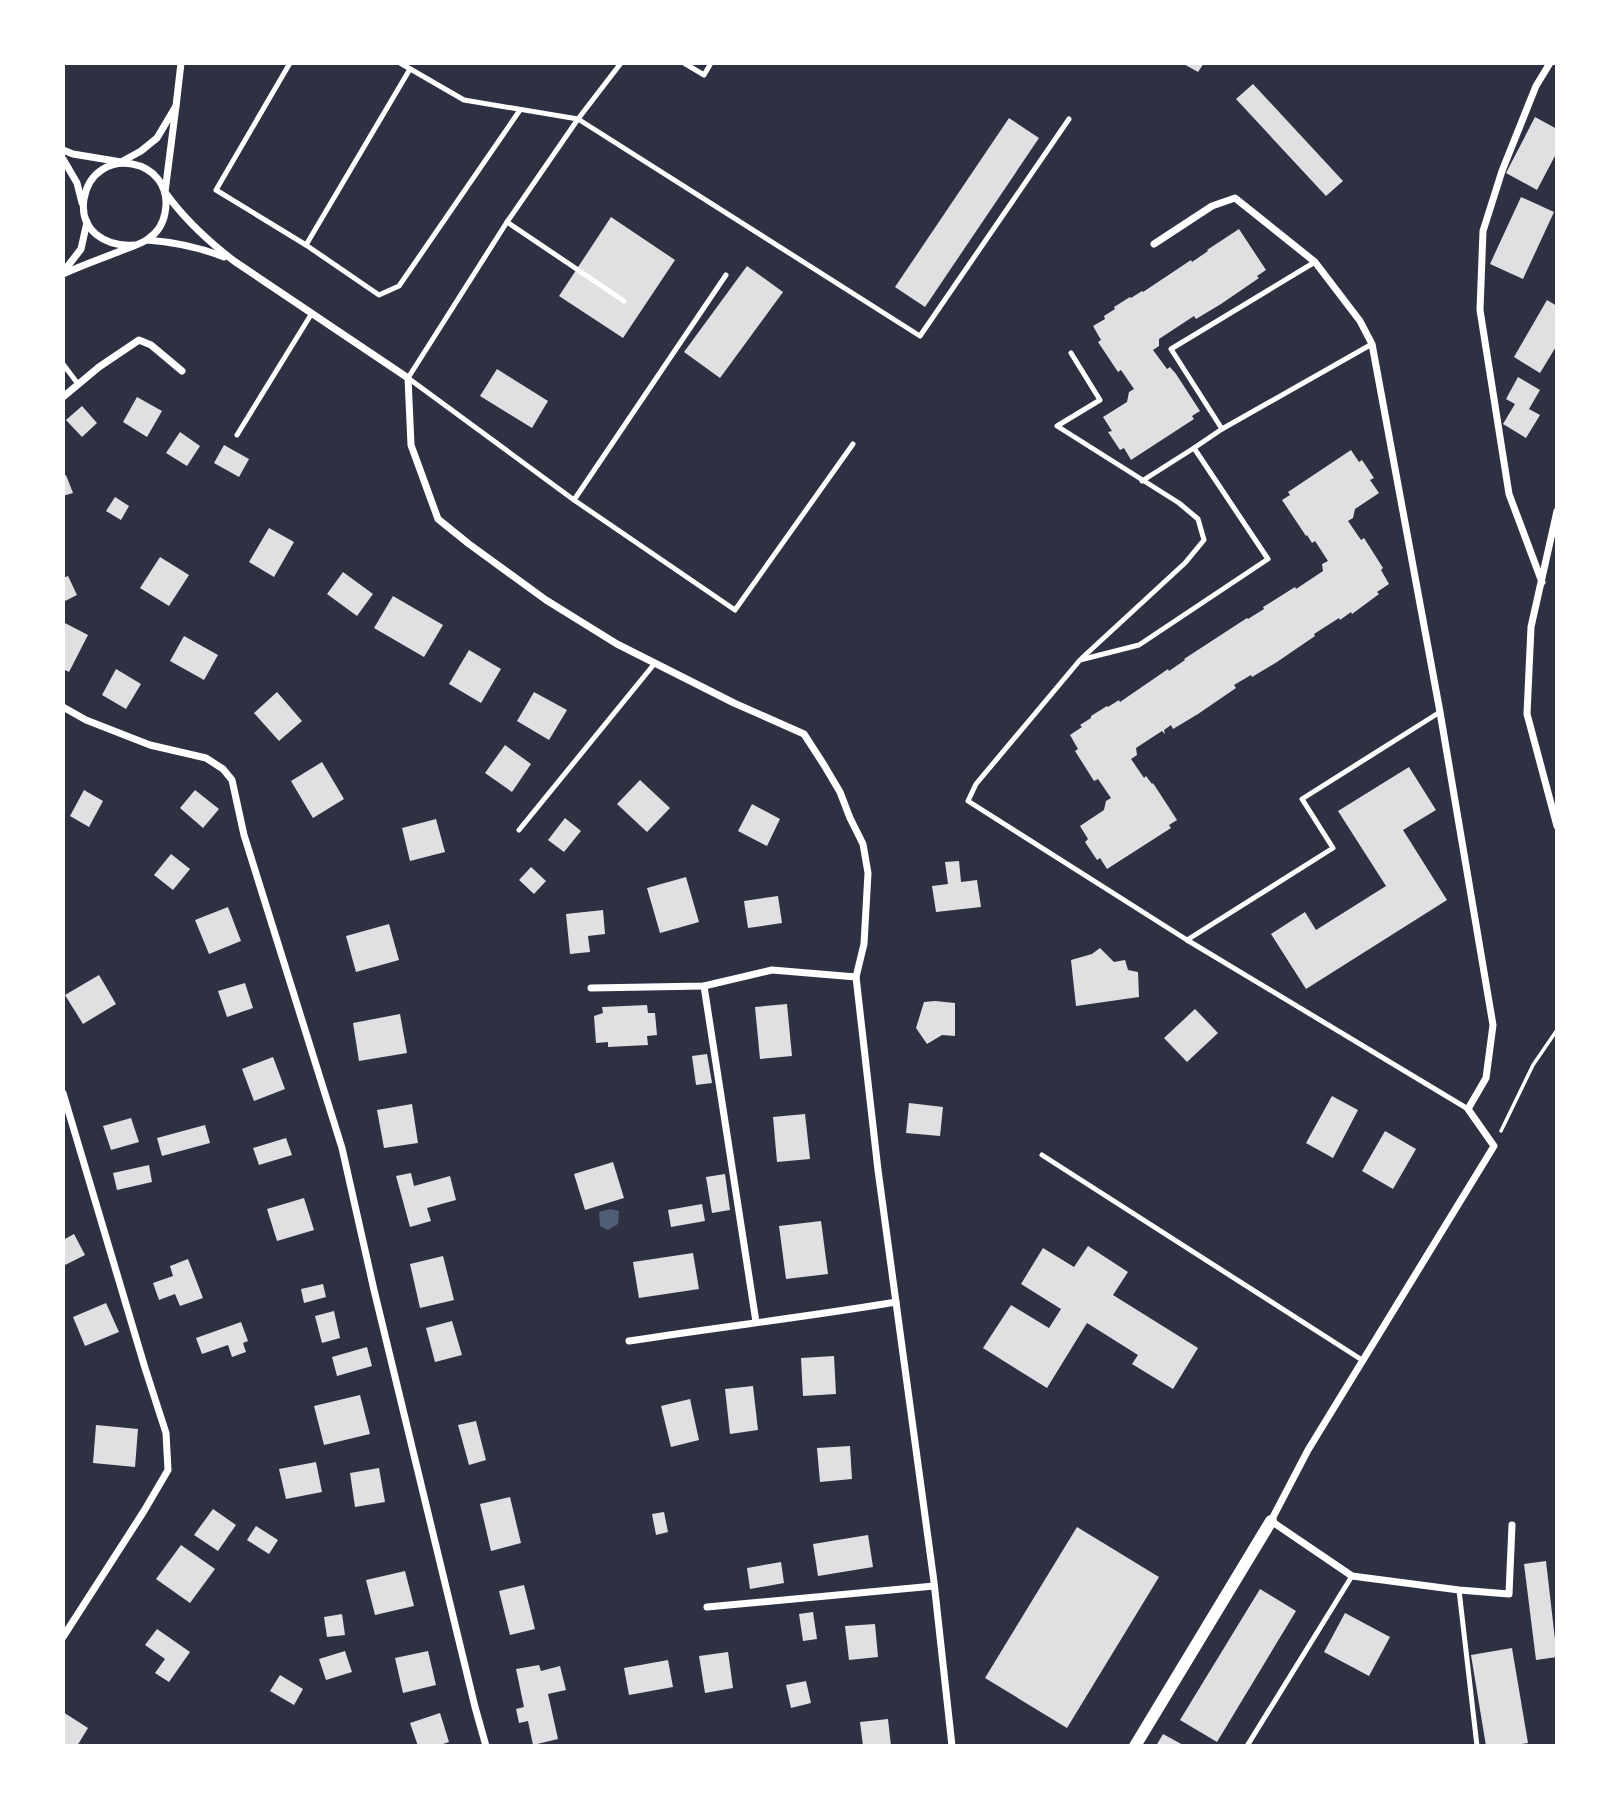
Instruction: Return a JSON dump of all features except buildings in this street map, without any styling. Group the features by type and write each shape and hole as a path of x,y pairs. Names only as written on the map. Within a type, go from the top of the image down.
{"street":[{"path":"63,273 147,240 157,231 164,219 181,63"},
{"path":"1542,582 1509,494 1480,310 1483,231 1502,171 1536,86 1550,63"},
{"path":"83,206 85,190 93,177 106,167 121,163 141,151 157,138 176,106"},
{"path":"63,150 83,156 138,164 150,170 175,206 212,244 408,378 411,445 438,519 468,544 546,600 617,644 734,703 804,734 840,792 863,844 868,873 864,944 856,977 952,1746"},
{"path":"63,159 77,183 87,222 96,235 108,243 134,246"},
{"path":"1135,1746 1271,1521 1308,1450 1494,1146 1468,1110 1486,1078 1493,1025 1440,712 1372,344 1360,320 1315,261 1235,198 1212,206 1154,244"},
{"path":"63,273 81,248 87,222"},
{"path":"147,240 200,248 234,261"},
{"path":"63,397 99,367 139,340 151,345 182,371"},
{"path":"1557,511 1531,627 1527,714 1557,826"},
{"path":"63,707 86,720 150,745 206,758 223,769 232,780 244,835 342,1148 387,1344 486,1746"},
{"path":"591,988 704,986 772,970 856,977"},
{"path":"704,986 756,1322"},
{"path":"63,1093 66,1114 166,1433 168,1470 63,1637"},
{"path":"629,1340 896,1303"},
{"path":"1271,1521 1352,1576 1509,1594 1512,1525"},
{"path":"707,1607 934,1586"}],"lane":[{"path":"290,63 216,190 306,245 379,295 399,286 520,110"},
{"path":"400,63 464,100 578,119 920,337 1069,119"},
{"path":"621,63 578,119 507,222 408,378 574,500 735,610 853,444"},
{"path":"684,63 704,75 711,63"},
{"path":"306,245 410,69"},
{"path":"507,222 624,301"},
{"path":"1222,429 1171,349 1315,261"},
{"path":"574,500 726,275"},
{"path":"237,435 312,313"},
{"path":"1142,481 1222,429 1372,344"},
{"path":"1071,353 1100,400 1057,426 1179,503 1198,519 1204,540 1185,563 1080,660 976,784 968,801 1187,940 1468,1110"},
{"path":"63,364 78,384"},
{"path":"1080,660 1139,645 1268,559 1194,448"},
{"path":"519,831 655,663"},
{"path":"1187,940 1333,848 1302,799 1440,712"},
{"path":"1042,1155 1362,1360"},
{"path":"1247,1746 1352,1576"},
{"path":"1459,1590 1477,1746"}],"path":[{"path":"1494,1146 1533,1065 1557,1030"}],"water":[{"path":"610,1209 619,1211 618,1224 608,1230 600,1226 599,1212"}]}
